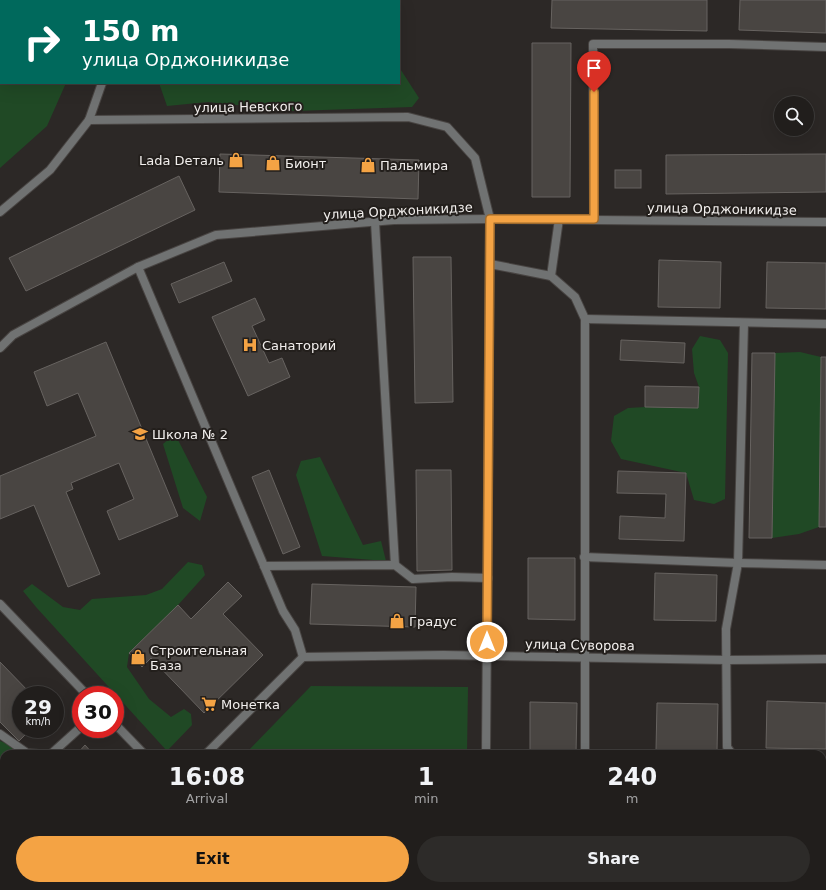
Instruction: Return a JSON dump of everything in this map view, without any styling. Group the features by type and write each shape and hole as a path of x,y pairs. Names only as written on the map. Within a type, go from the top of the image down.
{"street":[{"path":"594,219 593,44 826,46"},
{"path":"0,212 50,170 89,120 102,84"},
{"name":"улица Невского","path":"89,120 408,117 447,127 475,158 490,219 486,750"},
{"name":"улица Орджоникидзе","path":"0,348 13,335 138,267 216,235 394,220 594,219 826,222"},
{"path":"551,276 559,220"},
{"path":"375,222 395,565"},
{"path":"490,264 551,276 575,297 585,319 585,750"},
{"path":"138,267 283,611 295,630 303,657 210,750"},
{"path":"585,319 826,324"},
{"path":"730,750 727,746 726,629 738,564 744,323"},
{"path":"584,557 738,564 826,565"},
{"path":"264,566 395,565 413,578 488,578"},
{"path":"0,604 78,686"},
{"name":"улица Суворова","path":"303,657 487,655 727,660 826,659"},
{"path":"124,733 140,750"},
{"path":"0,734 24,750"},
{"path":"55,750 72,735"}],"green space":[{"path":"400,69 419,98 412,107 294,111 208,102 167,106 159,84 400,84"},
{"path":"0,84 66,84 47,126 0,168"},
{"path":"700,336 720,340 728,353 725,499 714,504 694,500 686,473 621,459 611,441 614,416 628,408 698,408 699,387 694,373 692,349"},
{"path":"800,352 821,357 819,527 799,534 772,538 775,353"},
{"path":"175,434 207,497 200,521 183,508 163,444"},
{"path":"320,457 363,545 381,541 386,561 322,556 296,475 301,461"},
{"path":"188,562 202,565 205,575 178,605 129,653 127,667 149,699 171,717 184,709 191,714 192,725 168,750 166,750 124,704 124,686 108,686 23,591 32,584 63,607 80,610 92,599 146,595 162,589"},
{"path":"311,686 468,687 467,750 249,750"},
{"path":"0,741 8,744 16,750 0,750"}],"building":[{"path":"552,0 707,0 707,31 551,28"},
{"path":"740,0 826,0 826,33 739,30"},
{"path":"532,43 571,43 570,197 532,197"},
{"path":"220,154 419,160 418,199 219,192"},
{"path":"826,154 826,192 666,194 666,155"},
{"path":"615,170 641,170 641,188 615,188"},
{"path":"179,176 195,210 26,291 9,258"},
{"path":"413,257 451,257 453,402 415,403"},
{"path":"659,260 721,262 720,308 658,307"},
{"path":"224,262 232,281 179,303 171,284"},
{"path":"767,262 826,263 826,309 766,308"},
{"path":"255,298 265,320 252,326 269,363 282,358 290,377 248,396 212,317"},
{"path":"621,340 685,343 684,363 620,360"},
{"path":"106,342 178,516 119,540 107,511 134,499 119,463 71,483 73,489 66,492 100,574 68,587 34,505 0,519 0,476 96,436 78,393 47,406 34,372"},
{"path":"752,353 775,353 772,538 749,538"},
{"path":"821,357 826,357 826,527 819,527"},
{"path":"645,386 699,387 698,408 645,407"},
{"path":"269,470 300,547 283,554 252,477"},
{"path":"416,470 451,470 452,570 417,571"},
{"path":"618,471 686,473 684,541 619,539 620,516 665,518 666,494 617,493"},
{"path":"528,558 575,558 575,620 528,619"},
{"path":"655,573 717,575 716,621 654,620"},
{"path":"228,582 242,596 223,614 263,655 204,713 151,658 142,667 129,653 178,605 191,619"},
{"path":"312,584 416,587 415,627 310,624"},
{"path":"0,662 23,686 12,686 12,734 0,722"},
{"path":"767,701 826,703 826,749 766,748"},
{"path":"530,702 577,703 576,750 530,750"},
{"path":"657,703 718,704 717,750 656,750"},
{"path":"85,745 89,750 81,750"}],"place":[{"name":"Lada Dеталь","path":"236,160"},
{"name":"Бионт","path":"273,163"},
{"name":"Пальмира","path":"368,165"},
{"name":"Санаторий","path":"250,345"},
{"name":"Школа № 2","path":"140,434"},
{"name":"Градус","path":"397,621"},
{"name":"Строительная База","path":"138,657"},
{"name":"Монетка","path":"209,704"}],"route":[{"path":"487,642 490,219 594,219 594,92"}]}
